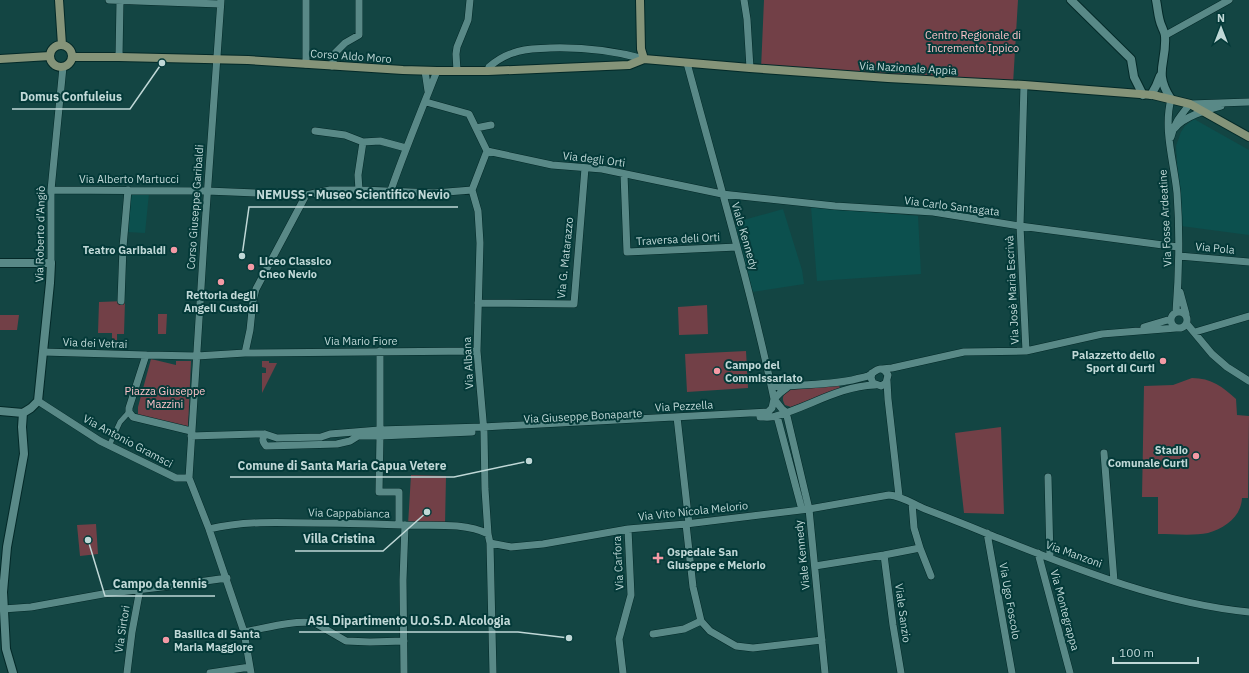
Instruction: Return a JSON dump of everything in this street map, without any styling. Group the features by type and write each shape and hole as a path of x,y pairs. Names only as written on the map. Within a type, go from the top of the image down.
{"main road":[{"path":"59,0 62,45"},
{"path":"640,0 641,49 644,59"},
{"path":"62,45 69,48 72,54 70,64 63,67 54,65 50,56 55,47 62,45"},
{"path":"0,59 50,56"},
{"name":"Corso Aldo Moro","path":"72,57 216,59 425,71 488,71 629,65 644,59"},
{"name":"Via Nazionale Appia","path":"644,59 888,78 1024,85 1147,95 1190,104 1249,137"}],"street":[{"path":"109,0 221,2"},
{"path":"306,0 306,64"},
{"path":"332,66 335,53 345,43 359,35 359,0"},
{"path":"457,71 457,47 468,20 470,0"},
{"path":"744,0 747,19 750,68"},
{"path":"1071,0 1131,59 1134,77 1147,95 1156,86 1161,73 1166,35 1158,16 1156,0"},
{"path":"1166,35 1227,0"},
{"path":"118,57 120,1"},
{"name":"Corso Giuseppe Garibaldi","path":"197,356 207,190 221,2"},
{"path":"488,71 489,67 503,57 529,49 588,48 644,59"},
{"name":"Viale Kennedy","path":"687,63 752,302 774,399"},
{"name":"Via Roberto d'Angiò","path":"38,401 51,263 51,190 63,67"},
{"path":"425,71 428,93"},
{"path":"391,190 406,148 426,102 436,71"},
{"path":"1161,73 1164,89 1170,99"},
{"path":"1127,94 1134,77"},
{"name":"Via Josè Maria Escrivà","path":"1024,85 1020,226 1026,350"},
{"name":"Via Fosse Ardeatine","path":"1170,99 1167,121 1177,194 1179,256 1179,288 1176,312"},
{"path":"426,102 469,114 487,151 472,190"},
{"path":"1170,142 1173,128 1177,119 1190,104 1249,102"},
{"path":"1170,142 1178,124 1212,108 1236,103"},
{"path":"476,128 491,124"},
{"path":"315,131 345,135 363,142 380,141 406,148"},
{"path":"359,190 358,175 363,142"},
{"name":"Via degli Orti","path":"487,151 552,165 602,169 722,194"},
{"name":"Via G. Matarazzo","path":"478,303 574,304 585,168"},
{"name":"Traversa deli Orti","path":"624,174 628,252 737,247"},
{"name":"Via Alberto Martucci","path":"51,190 207,190 306,195 330,190 391,190 414,193 472,190"},
{"path":"121,301 123,247 128,190"},
{"name":"Via Albana","path":"472,190 478,211 480,243 477,351 484,430 488,534 490,543 493,673"},
{"name":"Via Carlo Santagata","path":"722,194 835,206 933,212 1020,226 1178,247"},
{"path":"245,353 250,330 252,301 256,289 306,195"},
{"name":"Via Pola","path":"1179,256 1249,262"},
{"path":"0,264 51,263"},
{"name":"Via Fosse Ardeatine","path":"1179,288 1186,314"},
{"path":"1130,331 1171,319 1176,312 1186,314 1188,319 1182,326"},
{"path":"1194,332 1249,316"},
{"path":"1171,319 1172,324 1182,326 1194,332 1212,354 1227,367 1249,381"},
{"path":"771,383 776,386 789,386 845,381 868,376 876,369 892,368 964,352 1026,350 1102,334 1130,331 1182,326 1202,341"},
{"path":"380,351 378,492 399,492 402,525 404,673"},
{"name":"Via Mario Fiore","path":"197,356 245,353 477,351"},
{"path":"822,640 753,648 736,646 710,631 701,621 693,587 677,420 777,416 846,389 864,385 883,385 894,372 973,356 1008,351"},
{"name":"Via dei Vetrai","path":"43,352 146,355"},
{"path":"109,446 120,422 129,412 146,355 197,356 189,478 209,529 244,632 250,670 210,673"},
{"path":"882,369 886,372 888,379 888,400 899,496"},
{"path":"872,373 871,381 888,400"},
{"path":"845,381 847,385 846,389"},
{"path":"786,412 774,399 784,388 789,386"},
{"name":"Via Pezzella","path":"484,430 677,420 765,413 772,408 774,399"},
{"path":"0,411 23,413 32,408 38,401"},
{"name":"Via Antonio Gramsci","path":"38,401 79,429 109,446 176,478 189,478"},
{"path":"129,412 133,417 191,434 265,434 277,438 322,437 330,434 353,432 380,435"},
{"name":"Viale Kennedy","path":"786,412 815,566 825,673"},
{"path":"13,673 3,648 3,609 7,547 24,454 22,427 23,413"},
{"path":"777,416 805,509"},
{"path":"265,434 262,438 262,442 266,446 337,444 358,436 484,430"},
{"path":"343,434 343,439 345,442"},
{"path":"1104,453 1114,581"},
{"path":"889,494 896,477"},
{"path":"1048,477 1050,557"},
{"name":"Via Vito Nicola Melorio","path":"490,543 511,547 543,544 628,530 805,509 889,494 899,496"},
{"name":"Via Manzoni","path":"899,496 912,503 987,533 1135,589 1183,602 1249,612"},
{"path":"912,503 914,528 931,576"},
{"name":"Via Cappabianca","path":"209,529 226,525 257,522 446,525 479,529 488,534"},
{"name":"Via Carfora","path":"623,673 619,642 631,595 628,530"},
{"name":"Via Ugo Foscolo","path":"987,533 1012,673"},
{"path":"815,566 920,548"},
{"name":"Via Montegrappa","path":"1038,553 1070,673"},
{"name":"Viale Sanzio","path":"884,555 893,626 901,673"},
{"path":"3,609 31,607 140,589 226,578"},
{"name":"Via Sirtori","path":"127,673 132,632 140,589"},
{"path":"653,634 684,629 701,621"},
{"path":"244,632 289,624 315,623 346,641 404,641"}],"shaded area":[{"path":"1194,119 1249,150 1249,235 1181,226 1176,146 1185,126"},
{"path":"131,193 149,193 145,233 127,232"},
{"path":"811,207 918,216 921,274 817,281"},
{"path":"783,209 802,270 804,284 752,292 733,223"}],"green space":[{"name":"Centro Regionale di Incremento Ippico","path":"764,0 1018,0 1013,84 761,69"},
{"path":"125,301 124,334 117,334 117,347 112,347 112,333 98,333 99,302"},
{"path":"707,305 708,334 679,335 678,307"},
{"path":"158,314 167,314 166,334 158,334"},
{"path":"0,315 19,315 17,330 0,330"},
{"name":"Campo del Commissariato","path":"746,351 748,388 687,392 685,354"},
{"name":"Piazza Giuseppe Mazzini","path":"151,359 176,365 176,361 191,361 188,427 138,417 138,407"},
{"path":"262,361 277,363 262,393 262,373 266,373 266,368 262,367"},
{"name":"Stadio Comunale Curti","path":"1192,378 1211,381 1221,387 1236,399 1237,415 1249,416 1248,498 1242,498 1239,511 1231,521 1214,531 1208,533 1183,535 1158,534 1158,497 1142,497 1144,386 1173,385"},
{"path":"837,385 840,387 839,389 791,407 785,405 783,400 784,395 788,390"},
{"path":"1001,427 1004,514 964,513 955,433"},
{"path":"411,475 446,476 445,525 408,525"},
{"path":"96,524 98,554 80,556 77,525"}],"place":[{"name":"Domus Confuleius","path":"162,63"},
{"name":"Teatro Garibaldi","path":"174,250"},
{"name":"NEMUSS - Museo Scientifico Nevio","path":"242,256"},
{"name":"Liceo Classico Cneo Nevio","path":"251,267"},
{"name":"Rettoria degli Angeli Custodi","path":"221,282"},
{"name":"Palazzetto dello Sport di Curti","path":"1163,361"},
{"name":"Campo del Commissariato","path":"717,371"},
{"name":"Stadio Comunale Curti","path":"1196,456"},
{"name":"Comune di Santa Maria Capua Vetere","path":"529,461"},
{"name":"Villa Cristina","path":"427,512"},
{"name":"Campo da tennis","path":"88,540"},
{"name":"Ospedale San Giuseppe e Melorio","path":"658,558"},
{"name":"ASL Dipartimento U.O.S.D. Alcologia","path":"569,638"},
{"name":"Basilica di Santa Maria Maggiore","path":"166,640"}]}
